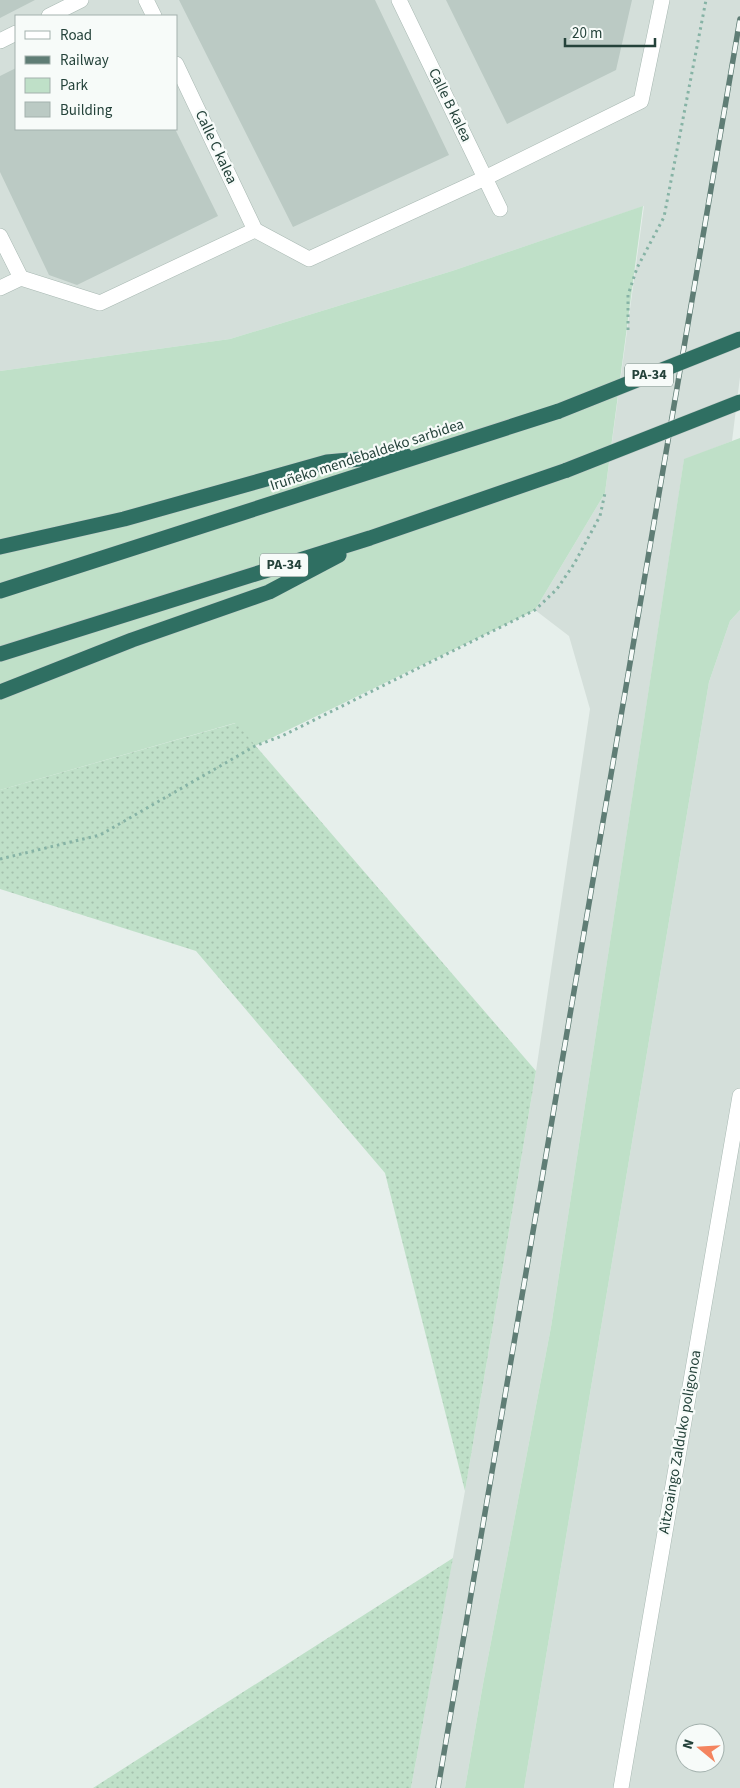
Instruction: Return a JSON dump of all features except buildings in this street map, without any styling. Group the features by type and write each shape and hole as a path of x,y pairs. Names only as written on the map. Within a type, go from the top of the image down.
{"highway":[{"name":"Iruñeko mendebaldeko sarbidea","path":"0,592 559,411 740,339"},
{"name":"PA-34","path":"0,654 370,538 567,470 740,402"},
{"path":"0,547 124,519 327,462 434,452"},
{"path":"0,692 132,640 269,592 370,538"}],"street":[{"path":"51,15 81,0"},
{"path":"146,0 154,15"},
{"name":"Calle B kalea","path":"399,0 500,209"},
{"path":"0,288 22,278 100,303 255,230 309,259 485,178 641,100 662,0"},
{"path":"0,41 15,34"},
{"name":"Calle C kalea","path":"178,68 255,230"},
{"path":"0,236 22,278"},
{"name":"Aitzoaingo Zalduko poligonoa","path":"621,1788 740,1096"}],"path":[{"path":"628,330 628,295 638,268 664,217 706,0"},
{"path":"0,859 100,835 256,746 282,736 535,610 557,590 574,564 600,516 605,493"}],"shaded area":[{"path":"0,0 740,0 740,377 732,441 684,460 551,1327 465,1788 411,1788 465,1491 536,1071 590,709 569,636 535,610 605,493 644,206 452,271 230,339 0,371"},
{"path":"740,610 740,1788 524,1788 709,682 730,621"}],"green space":[{"path":"643,206 605,493 535,610 255,746 235,723 0,790 0,371 230,339 452,271"},
{"path":"740,438 740,610 730,621 709,682 524,1788 465,1788 551,1327 684,459"},
{"path":"236,723 536,1071 465,1491 385,1173 196,951 0,889 0,790"},
{"path":"453,1558 411,1788 93,1788"}],"railway":[{"path":"438,1788 740,19"}]}
